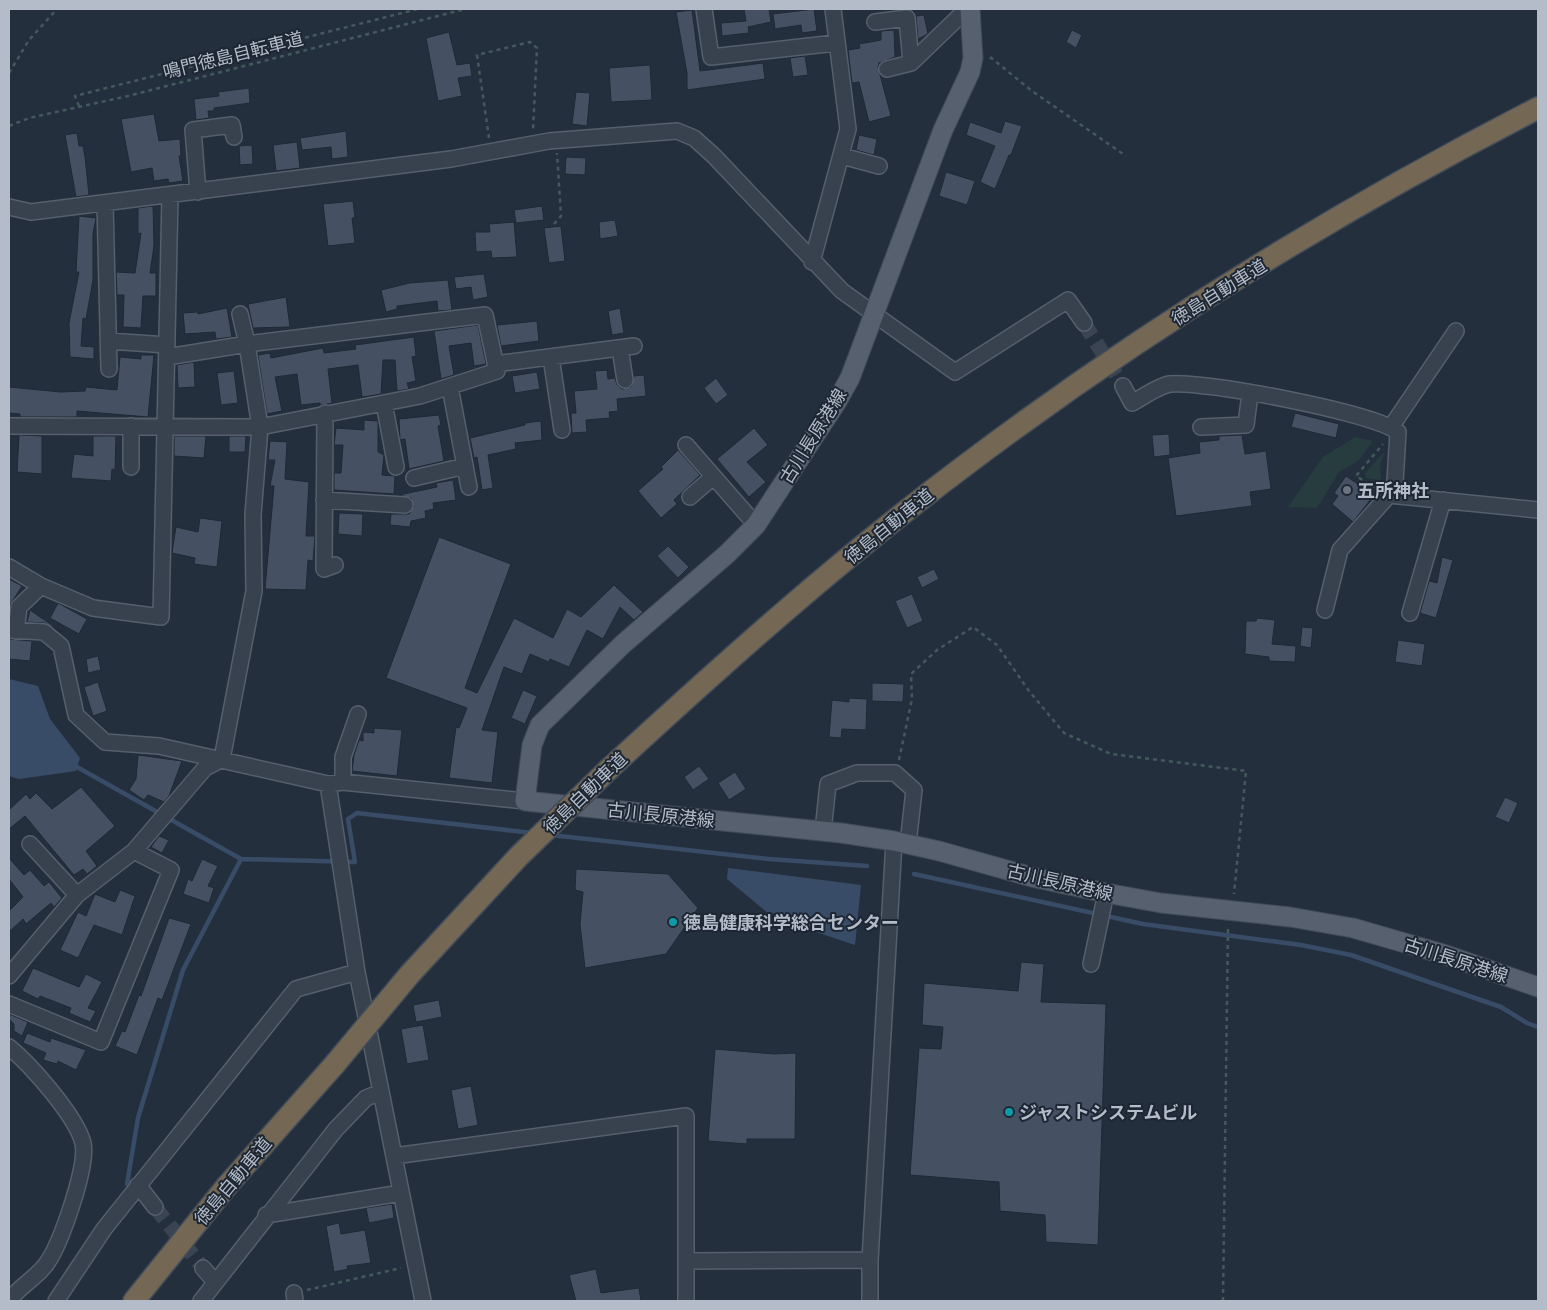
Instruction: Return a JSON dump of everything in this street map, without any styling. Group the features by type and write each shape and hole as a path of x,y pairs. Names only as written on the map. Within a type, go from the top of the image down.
{"highway":[{"path":"1514,121 1538,104"},
{"name":"徳島自動車道","path":"134,1301 226,1187 335,1064 410,974 519,856 608,769 720,667 837,567 962,468 1069,389 1195,306 1314,232 1538,108"},
{"name":"徳島自動車道","path":"152,1301 335,1064"}],"main road":[{"name":"古川長原港線","path":"968,9 973,58 970,72 943,130 850,378 836,403 756,525 727,554 623,644 540,725 532,745 525,801 823,831 901,842 1032,877 1104,900 1290,917 1352,928 1443,954 1538,987"}],"street":[{"path":"704,9 711,57 836,43"},
{"path":"812,262 848,129 833,9"},
{"path":"887,69 911,63 968,9"},
{"path":"875,22 906,18 911,63"},
{"path":"198,192 194,130 232,125"},
{"path":"9,207 31,212 170,196 441,160 556,140 677,131 694,138 714,156 812,262 842,291 955,372 1068,300 1084,323"},
{"path":"842,156 878,166"},
{"path":"9,567 42,586 94,608 161,617 170,196"},
{"path":"105,203 109,369"},
{"path":"222,759 254,591 253,515 260,427 247,344 240,314"},
{"path":"9,426 260,427 384,403 450,387 496,371 485,315 247,344 167,351 109,341"},
{"path":"1393,428 1456,331"},
{"path":"495,364 627,347 625,380"},
{"path":"551,357 562,430"},
{"path":"1123,386 1132,403 1169,384 1223,387 1337,411 1393,428 1398,432 1395,482 1389,494 1340,550 1324,610"},
{"path":"450,387 469,487"},
{"path":"1201,427 1246,425 1250,393"},
{"path":"384,403 396,467"},
{"path":"325,413 324,569 336,565"},
{"path":"131,426 131,467"},
{"path":"686,445 756,525"},
{"path":"414,478 465,466"},
{"path":"690,497 713,477"},
{"path":"1389,494 1538,510"},
{"path":"324,500 405,505"},
{"path":"1410,613 1443,500"},
{"path":"42,586 19,606 13,631 44,632 61,646 76,715 105,742 159,746 328,784 343,782 525,801"},
{"path":"343,782 343,757 358,714"},
{"path":"9,976 77,895 134,851 205,768 222,759"},
{"path":"823,831 828,784 857,773 895,774 914,790 901,842 870,1260 870,1301"},
{"path":"328,784 357,972 423,1301"},
{"path":"30,844 77,895"},
{"path":"9,1004 102,1042 171,870 134,851"},
{"path":"1091,964 1104,900"},
{"path":"56,1301 104,1229 296,989 357,972"},
{"path":"9,1048 24,1059 75,1123 84,1145 80,1176 61,1235 46,1264 9,1301"},
{"path":"201,1301 266,1216 355,1108 366,1098 381,1092"},
{"path":"394,1156 686,1116 686,1301"},
{"path":"138,1185 155,1207"},
{"path":"266,1216 401,1193"},
{"path":"687,1261 870,1260"},
{"path":"203,1268 215,1282"}],"path":[{"path":"9,73 29,40 57,9"},
{"path":"79,106 75,96 418,9"},
{"name":"鳴門徳島自転車道","path":"9,126 29,118 128,96 465,9"},
{"path":"491,151 477,55 530,42 537,48 532,144"},
{"path":"973,58 991,57 1032,91 1126,156"},
{"path":"554,224 561,216 556,140"},
{"path":"1389,494 1356,476 1393,428"},
{"path":"895,774 912,700 911,674 937,650 973,627 997,646 1029,691 1064,733 1111,754 1246,771 1232,912"},
{"path":"1223,1301 1227,930"},
{"path":"295,1297 415,1265"}],"green space":[{"path":"1355,437 1373,441 1358,461 1339,472 1317,508 1288,507 1323,457"},
{"path":"1385,451 1380,465 1381,480 1366,478 1365,473"}],"water":[{"path":"9,679 38,686 50,719 80,758 76,771 19,779 9,776"},
{"path":"728,868 861,885 855,945 807,929 792,915 768,913 727,879"}],"building":[{"path":"744,9 769,9 771,22 748,27 749,33 722,36 721,23 746,21"},
{"path":"814,9 817,31 802,33 801,25 775,29 773,14"},
{"path":"692,10 700,71 763,63 765,79 687,90 687,73 676,12"},
{"path":"924,15 928,34 918,39 916,16"},
{"path":"894,30 895,57 879,63 878,67 891,116 869,122 859,82 852,83 848,50 860,48 859,44 881,40 881,31"},
{"path":"1072,30 1082,35 1076,48 1066,42"},
{"path":"449,32 457,65 470,63 472,76 458,78 462,96 438,101 426,38"},
{"path":"805,56 808,75 793,77 790,58"},
{"path":"650,65 652,100 611,102 609,68"},
{"path":"249,88 250,103 214,108 214,111 208,111 209,118 196,120 194,99 219,96 218,92"},
{"path":"576,92 590,93 587,126 572,124"},
{"path":"154,114 159,141 180,139 181,156 179,156 183,181 169,183 168,179 154,181 152,168 131,172 121,119"},
{"path":"1005,121 1022,126 995,189 980,182 995,146 966,135 970,122 1001,133"},
{"path":"346,131 348,157 332,159 331,147 302,150 300,138"},
{"path":"77,133 79,146 83,146 89,195 76,197 65,135"},
{"path":"859,135 877,139 874,155 856,150"},
{"path":"297,142 300,168 276,171 273,145"},
{"path":"252,145 253,164 240,165 239,146"},
{"path":"566,157 586,158 585,175 565,174"},
{"path":"946,172 975,181 967,205 939,196"},
{"path":"353,201 355,218 352,218 355,243 328,246 323,204"},
{"path":"153,206 154,246 150,273 156,273 156,296 143,296 141,328 123,327 124,295 117,295 116,272 135,273 141,233 138,234 138,208"},
{"path":"542,206 544,220 516,223 514,210"},
{"path":"79,216 96,218 93,234 93,280 86,319 83,318 81,346 94,347 94,359 70,357 69,323 79,272 76,272"},
{"path":"615,220 618,236 600,239 599,222"},
{"path":"514,222 517,257 492,258 491,251 476,252 475,232 490,232 489,224"},
{"path":"561,226 565,261 549,263 544,228"},
{"path":"484,274 488,297 473,300 471,287 456,289 454,277"},
{"path":"448,280 452,310 438,311 437,301 397,306 397,309 386,312 381,290 410,283"},
{"path":"286,297 290,327 253,328 248,304"},
{"path":"227,308 232,337 216,339 215,332 185,334 183,313 198,312 198,314"},
{"path":"620,308 624,333 612,335 608,311"},
{"path":"537,321 539,341 501,346 497,325"},
{"path":"478,325 486,364 474,366 471,343 449,346 454,375 441,379 434,331"},
{"path":"414,337 416,356 412,357 416,381 407,383 409,389 397,391 395,360 383,360 381,394 362,397 358,365 328,369 332,403 328,404 301,405 297,374 275,377 282,411 267,414 258,355 270,353 271,358 323,348 324,353 356,349 355,345"},
{"path":"141,355 154,355 148,417 77,411 77,417 20,417 20,414 9,413 9,387 61,392 85,391 86,387 117,390 120,357 141,359"},
{"path":"194,362 195,387 178,388 177,365"},
{"path":"607,370 608,379 615,378 617,385 622,389 631,387 634,376 644,375 646,396 617,399 618,411 609,412 610,418 586,420 587,432 572,433 571,413 576,413 574,391 597,389 595,371"},
{"path":"234,371 238,403 221,405 217,373"},
{"path":"537,372 540,389 515,393 512,376"},
{"path":"716,378 728,395 716,404 704,388"},
{"path":"1295,413 1339,424 1336,438 1291,427"},
{"path":"439,415 441,425 438,426 444,461 409,469 405,439 400,440 399,419"},
{"path":"364,420 378,421 378,452 384,455 382,475 395,476 394,494 334,490 334,473 341,473 343,445 334,445 336,428 364,430"},
{"path":"541,421 542,440 515,443 516,449 488,455 493,488 482,490 477,457 474,458 470,438 525,425 525,423"},
{"path":"754,428 768,445 747,462 766,482 749,497 717,459"},
{"path":"1169,434 1170,455 1154,457 1152,435"},
{"path":"19,435 42,436 42,474 17,472"},
{"path":"1242,435 1245,454 1266,451 1271,489 1250,492 1252,506 1176,516 1168,458 1200,453 1199,442 1219,440 1219,436"},
{"path":"93,436 116,436 115,470 112,469 111,481 71,478 74,454 93,456"},
{"path":"174,436 206,436 204,458 174,456"},
{"path":"229,436 246,436 245,452 229,452"},
{"path":"270,441 287,442 285,479 309,482 306,536 315,536 313,561 308,560 306,590 265,589 274,486 270,486 275,460 268,460"},
{"path":"678,450 700,475 674,500 677,504 661,518 638,491 663,469 661,467"},
{"path":"1346,476 1374,495 1353,522 1332,504 1338,496 1334,493"},
{"path":"453,480 456,500 433,503 434,509 425,511 426,518 411,521 410,527 390,525 391,514 409,514 414,506 411,498 399,495 437,487 436,483"},
{"path":"339,513 363,514 362,536 338,534"},
{"path":"200,518 222,521 217,567 194,564 195,558 172,553 176,527 198,532"},
{"path":"439,537 511,564 465,688 477,693 514,618 553,638 567,609 581,617 614,585 643,612 634,620 620,607 603,639 587,630 569,667 550,659 549,662 530,654 522,674 504,667 482,730 498,732 492,783 449,778 456,727 459,728 467,708 386,678"},
{"path":"668,546 689,567 678,578 657,556"},
{"path":"1442,557 1453,560 1436,618 1420,613 1429,581 1437,583"},
{"path":"934,569 939,579 922,588 917,577"},
{"path":"9,579 22,586 10,605 9,613"},
{"path":"912,594 923,621 907,628 895,601"},
{"path":"58,603 87,619 79,634 50,618"},
{"path":"30,610 62,632 45,623 27,622"},
{"path":"1257,618 1275,620 1272,644 1296,646 1295,662 1269,661 1269,657 1245,654 1246,621 1256,621"},
{"path":"1302,627 1313,628 1311,648 1300,646"},
{"path":"9,639 32,641 30,661 9,659"},
{"path":"1398,640 1425,644 1422,666 1395,662"},
{"path":"98,656 101,670 88,673 86,659"},
{"path":"98,682 107,711 93,716 84,687"},
{"path":"872,683 904,684 903,702 872,701"},
{"path":"523,690 537,696 525,724 511,718"},
{"path":"849,698 867,699 866,730 842,729 841,738 829,737 832,700 849,702"},
{"path":"374,728 402,730 397,776 352,771 354,755 359,740 363,741 363,732 374,733"},
{"path":"138,755 182,761 169,796 164,802 148,795 144,800 129,790 136,779"},
{"path":"699,766 709,779 693,790 684,777"},
{"path":"735,772 746,789 729,800 718,783"},
{"path":"81,787 115,826 86,851 97,866 87,874 83,869 74,875 25,816 9,829 9,810 26,794 30,799 36,793 52,809"},
{"path":"1505,797 1518,803 1509,823 1495,817"},
{"path":"159,836 169,840 162,853 151,847"},
{"path":"9,858 24,875 30,870 44,886 49,882 62,898 54,907 51,903 26,924 23,919 9,932 9,911 23,897 9,879"},
{"path":"202,859 218,866 208,886 214,888 209,903 183,894 188,879 192,881"},
{"name":"徳島健康科学総合センター","path":"576,869 668,874 698,908 666,954 585,968 580,924 583,892 575,890"},
{"path":"120,890 135,896 122,935 94,925 78,958 60,950 78,912 86,916 95,894 115,902"},
{"path":"169,918 191,924 162,1000 158,998 137,1055 115,1046 122,1031 125,1032 139,995 141,996"},
{"name":"ジャストシステムビル","path":"1021,962 1044,964 1041,1002 1106,1004 1098,1245 1046,1242 1045,1215 1000,1211 999,1182 910,1175 919,1048 941,1049 943,1027 922,1025 924,983 1018,991"},
{"path":"33,968 79,987 86,974 102,982 88,1008 96,1011 90,1022 69,1013 71,1008 40,996 38,999 22,991"},
{"path":"439,1000 442,1017 416,1022 413,1005"},
{"path":"9,1014 28,1022 22,1036 14,1031 14,1024 9,1019"},
{"path":"423,1025 429,1060 407,1064 401,1029"},
{"path":"27,1033 50,1042 51,1038 86,1050 76,1070 58,1061 57,1064 43,1060 46,1053 23,1043"},
{"path":"715,1049 774,1054 796,1053 795,1139 747,1139 747,1144 708,1141"},
{"path":"471,1086 478,1125 458,1129 451,1090"},
{"path":"392,1204 394,1218 369,1223 366,1208"},
{"path":"339,1223 341,1234 365,1230 371,1263 347,1266 348,1269 334,1272 326,1226"},
{"path":"596,1269 601,1293 639,1288 641,1301 576,1301 569,1275"}],"waterway":[{"path":"77,767 241,859 355,862 348,819 357,813 533,833"},
{"path":"551,835 769,859 867,866"},
{"path":"127,1184 138,1118 183,970 241,859"},
{"path":"914,874 1143,924 1301,945 1351,955 1501,1007 1527,1023 1538,1027"}],"tunnel":[{"path":"1084,323 1123,386"},
{"path":"155,1207 203,1268"}],"place":[{"name":"五所神社","path":"1347,490"},
{"name":"徳島健康科学総合センター","path":"673,922"},
{"name":"ジャストシステムビル","path":"1009,1112"}]}
